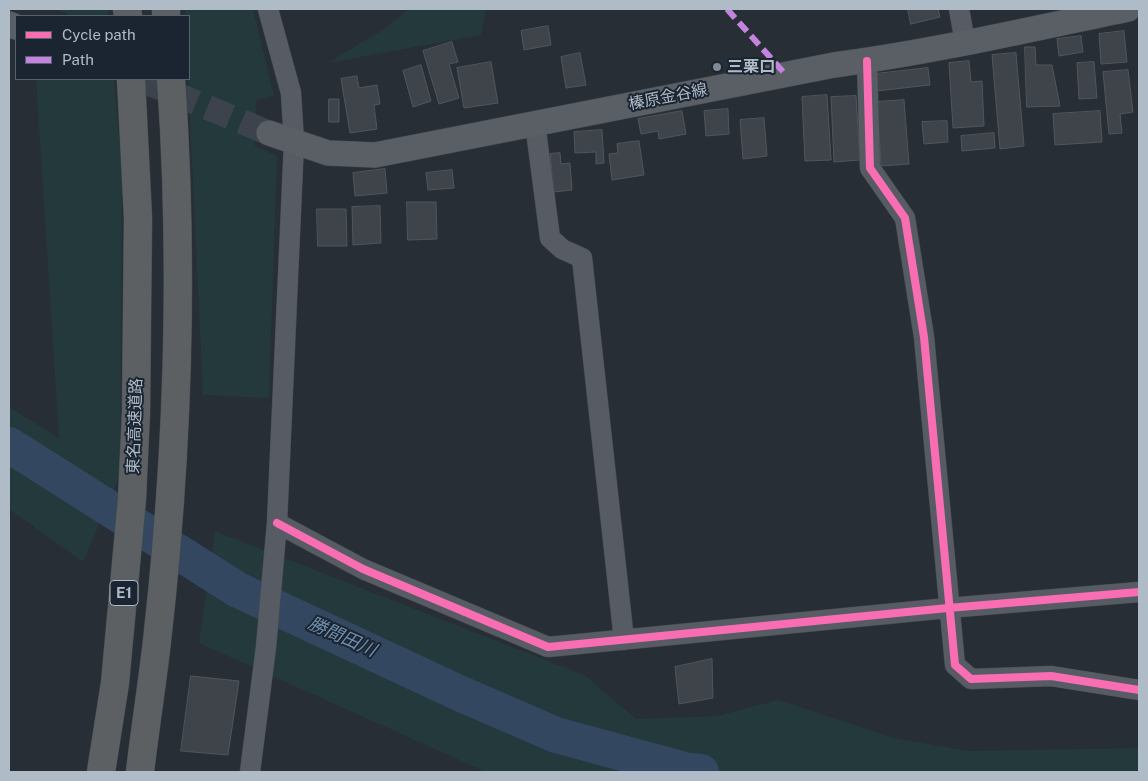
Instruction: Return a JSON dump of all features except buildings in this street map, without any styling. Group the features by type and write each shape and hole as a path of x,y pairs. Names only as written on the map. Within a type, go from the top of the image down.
{"highway":[{"name":"東名高速道路","path":"101,772 123,609 132,500 136,412 138,218 131,80"},
{"name":"E1","path":"140,772 158,621 174,418 177,306 177,182 171,80"}],"main road":[{"name":"榛原金谷線","path":"269,133 328,153 375,155 1128,9"}],"street":[{"path":"250,772 266,647 277,523 294,142 291,93 268,9"},
{"path":"959,9 965,42"},
{"path":"867,61 870,168 905,218 924,337 954,665 971,679 1050,676 1139,690"},
{"path":"535,123 550,238 562,249 582,258 624,640"},
{"path":"277,523 363,569 548,647 948,608 1139,592"}],"green space":[{"path":"55,9 108,9 109,15 66,15 66,13"},
{"path":"185,9 253,9 274,96 256,100 255,146 277,156 269,398 203,395 188,80 190,80 190,15 185,15"},
{"path":"409,9 486,9 481,35 328,63 384,29"},
{"path":"36,80 114,80 122,170 120,476 83,562 9,509 9,407 59,438"},
{"path":"215,531 584,675 636,719 717,716 778,700 894,738 968,751 1139,748 1139,772 486,772 199,643"}],"waterway":[{"name":"勝間田川","path":"9,445 238,590 459,693 556,735 689,771 701,772"}],"tunnel":[{"path":"141,80 269,133"}],"marked path":[{"path":"727,9 786,75"}],"cycle path":[{"path":"867,61 870,168 905,218 924,337 955,665 971,679 1051,676 1139,690"},
{"path":"277,523 363,569 548,647 948,608 1139,592"}],"place":[{"name":"三栗口","path":"717,67"}]}
